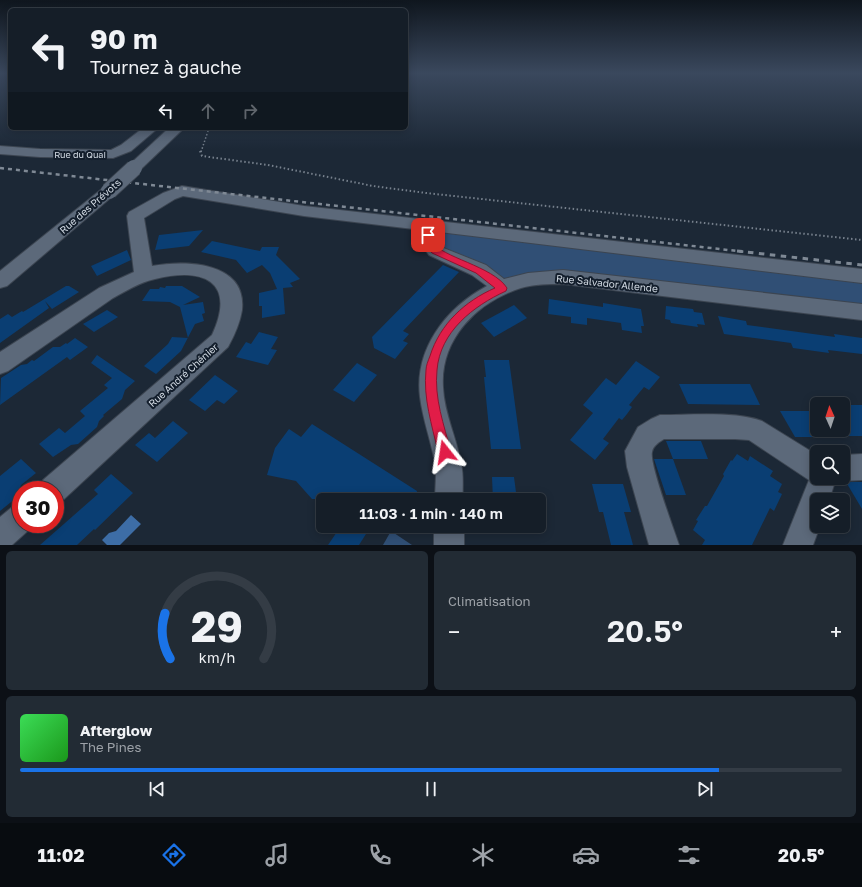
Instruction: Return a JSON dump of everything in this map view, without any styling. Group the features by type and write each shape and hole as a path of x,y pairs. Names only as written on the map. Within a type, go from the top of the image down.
{"street":[{"name":"Rue du Quai","path":"0,150 40,153 113,154 126,148 148,130"},
{"name":"Rue des Prévots","path":"0,281 55,238 109,191 175,130"},
{"path":"144,274 135,216 169,196 182,191 304,211 862,276"},
{"path":"431,226 428,242 435,251 479,270 502,288"},
{"name":"Rue André Chénier","path":"0,364 101,296 144,274 160,270 195,270 212,275 226,286 232,300 230,321 220,341 63,481"},
{"name":"Rue Salvador Allende","path":"449,493 448,464 434,413 431,369 438,346 446,332 466,309 484,296 502,288 517,282 563,277 862,312"},
{"path":"664,545 640,468 638,451 648,436 660,427 735,427 753,429 810,466"},
{"path":"850,468 862,467"},
{"path":"798,545 820,485"},
{"path":"0,536 12,526"},
{"path":"449,533 449,545"}],"path":[{"path":"207,130 200,150 202,156 268,165 373,186 862,240"}],"shaded area":[{"path":"437,231 862,281 862,308 555,271 529,274 502,281 440,249"},
{"path":"131,515 141,524 120,545 107,545 102,540 109,533 116,531"},
{"path":"390,533 394,533 412,545 383,545"}],"building":[{"path":"203,230 189,246 155,250 159,235"},
{"path":"212,241 260,251 262,247 279,247 276,255 300,279 290,283 293,287 283,288 285,314 262,318 262,306 259,306 259,293 277,289 270,273 262,265 247,273 236,260 201,252"},
{"path":"127,250 131,260 97,276 91,266"},
{"path":"443,265 459,272 403,331 409,334 403,341 408,343 395,359 374,348 372,337"},
{"path":"66,286 69,286 79,292 52,309 45,301 49,308 0,343 0,319 8,314 12,317 22,311 23,312"},
{"path":"166,286 182,286 200,297 183,305 203,302 205,313 202,314 204,321 195,324 188,338 180,307 170,302 142,301 150,289 159,289 160,287 165,288"},
{"path":"549,299 603,307 603,303 641,309 644,326 641,326 642,333 622,330 621,323 587,318 587,325 571,323 571,317 548,314"},
{"path":"514,305 527,318 494,337 481,323"},
{"path":"666,306 693,309 694,312 702,313 705,325 697,324 698,327 671,323 670,320 665,319"},
{"path":"107,310 118,317 94,332 83,324"},
{"path":"718,316 746,321 747,325 835,337 834,334 862,338 862,354 828,350 829,353 793,348 791,343 724,334"},
{"path":"259,332 278,337 271,349 277,350 268,365 236,357 246,342 251,344"},
{"path":"172,337 188,338 181,351 156,374 144,366 168,344"},
{"path":"75,338 88,347 70,360 67,357 0,405 1,378 21,365 27,364 32,360 34,361 53,347 60,347"},
{"path":"97,355 135,381 125,390 122,399 103,415 104,416 99,421 97,427 78,444 71,445 53,457 39,444 59,428 65,433 85,416 80,411 108,388 104,385 112,378 91,363"},
{"path":"484,360 509,360 521,449 491,449 484,377 486,377"},
{"path":"636,361 660,377 649,390 644,387 629,405 632,407 627,414 622,420 619,418 603,439 609,443 595,460 570,440 593,413 583,405 606,378 616,385"},
{"path":"357,363 377,375 354,402 333,390"},
{"path":"215,375 238,391 224,404 217,400 205,411 189,400"},
{"path":"679,384 750,384 760,405 688,404"},
{"path":"850,405 862,405 862,436 850,436"},
{"path":"780,411 810,411 810,437 795,437"},
{"path":"173,421 188,433 157,462 135,445 149,433 155,438"},
{"path":"312,424 417,491 417,493 316,493 316,499 312,499 296,481 267,475 275,448 289,429 301,437"},
{"path":"666,441 701,441 708,459 673,459"},
{"path":"737,454 748,461 750,456 773,471 770,476 782,484 778,492 782,494 774,511 770,508 752,545 702,545 705,540 693,530 698,521 696,520 705,506 707,506 731,460 732,461"},
{"path":"21,459 36,473 26,481 12,481 12,501 0,511 0,476"},
{"path":"654,459 673,459 686,495 666,495"},
{"path":"111,474 133,493 95,530 94,529 77,545 40,545 54,533 64,533 64,524 98,494 94,490"},
{"path":"492,477 514,477 516,493 493,493"},
{"path":"850,482 862,482 862,509 848,485 850,485"},
{"path":"592,484 623,484 631,512 624,512 633,545 611,545 603,512 599,512"},
{"path":"336,533 367,533 359,545 328,545"}],"railway":[{"path":"0,168 746,252"},
{"path":"737,251 862,265"}],"route":[{"path":"428,235 428,242 435,251 479,270 502,288 484,296 466,309 446,332 438,346 431,369 431,388 434,413 445,452"}]}
